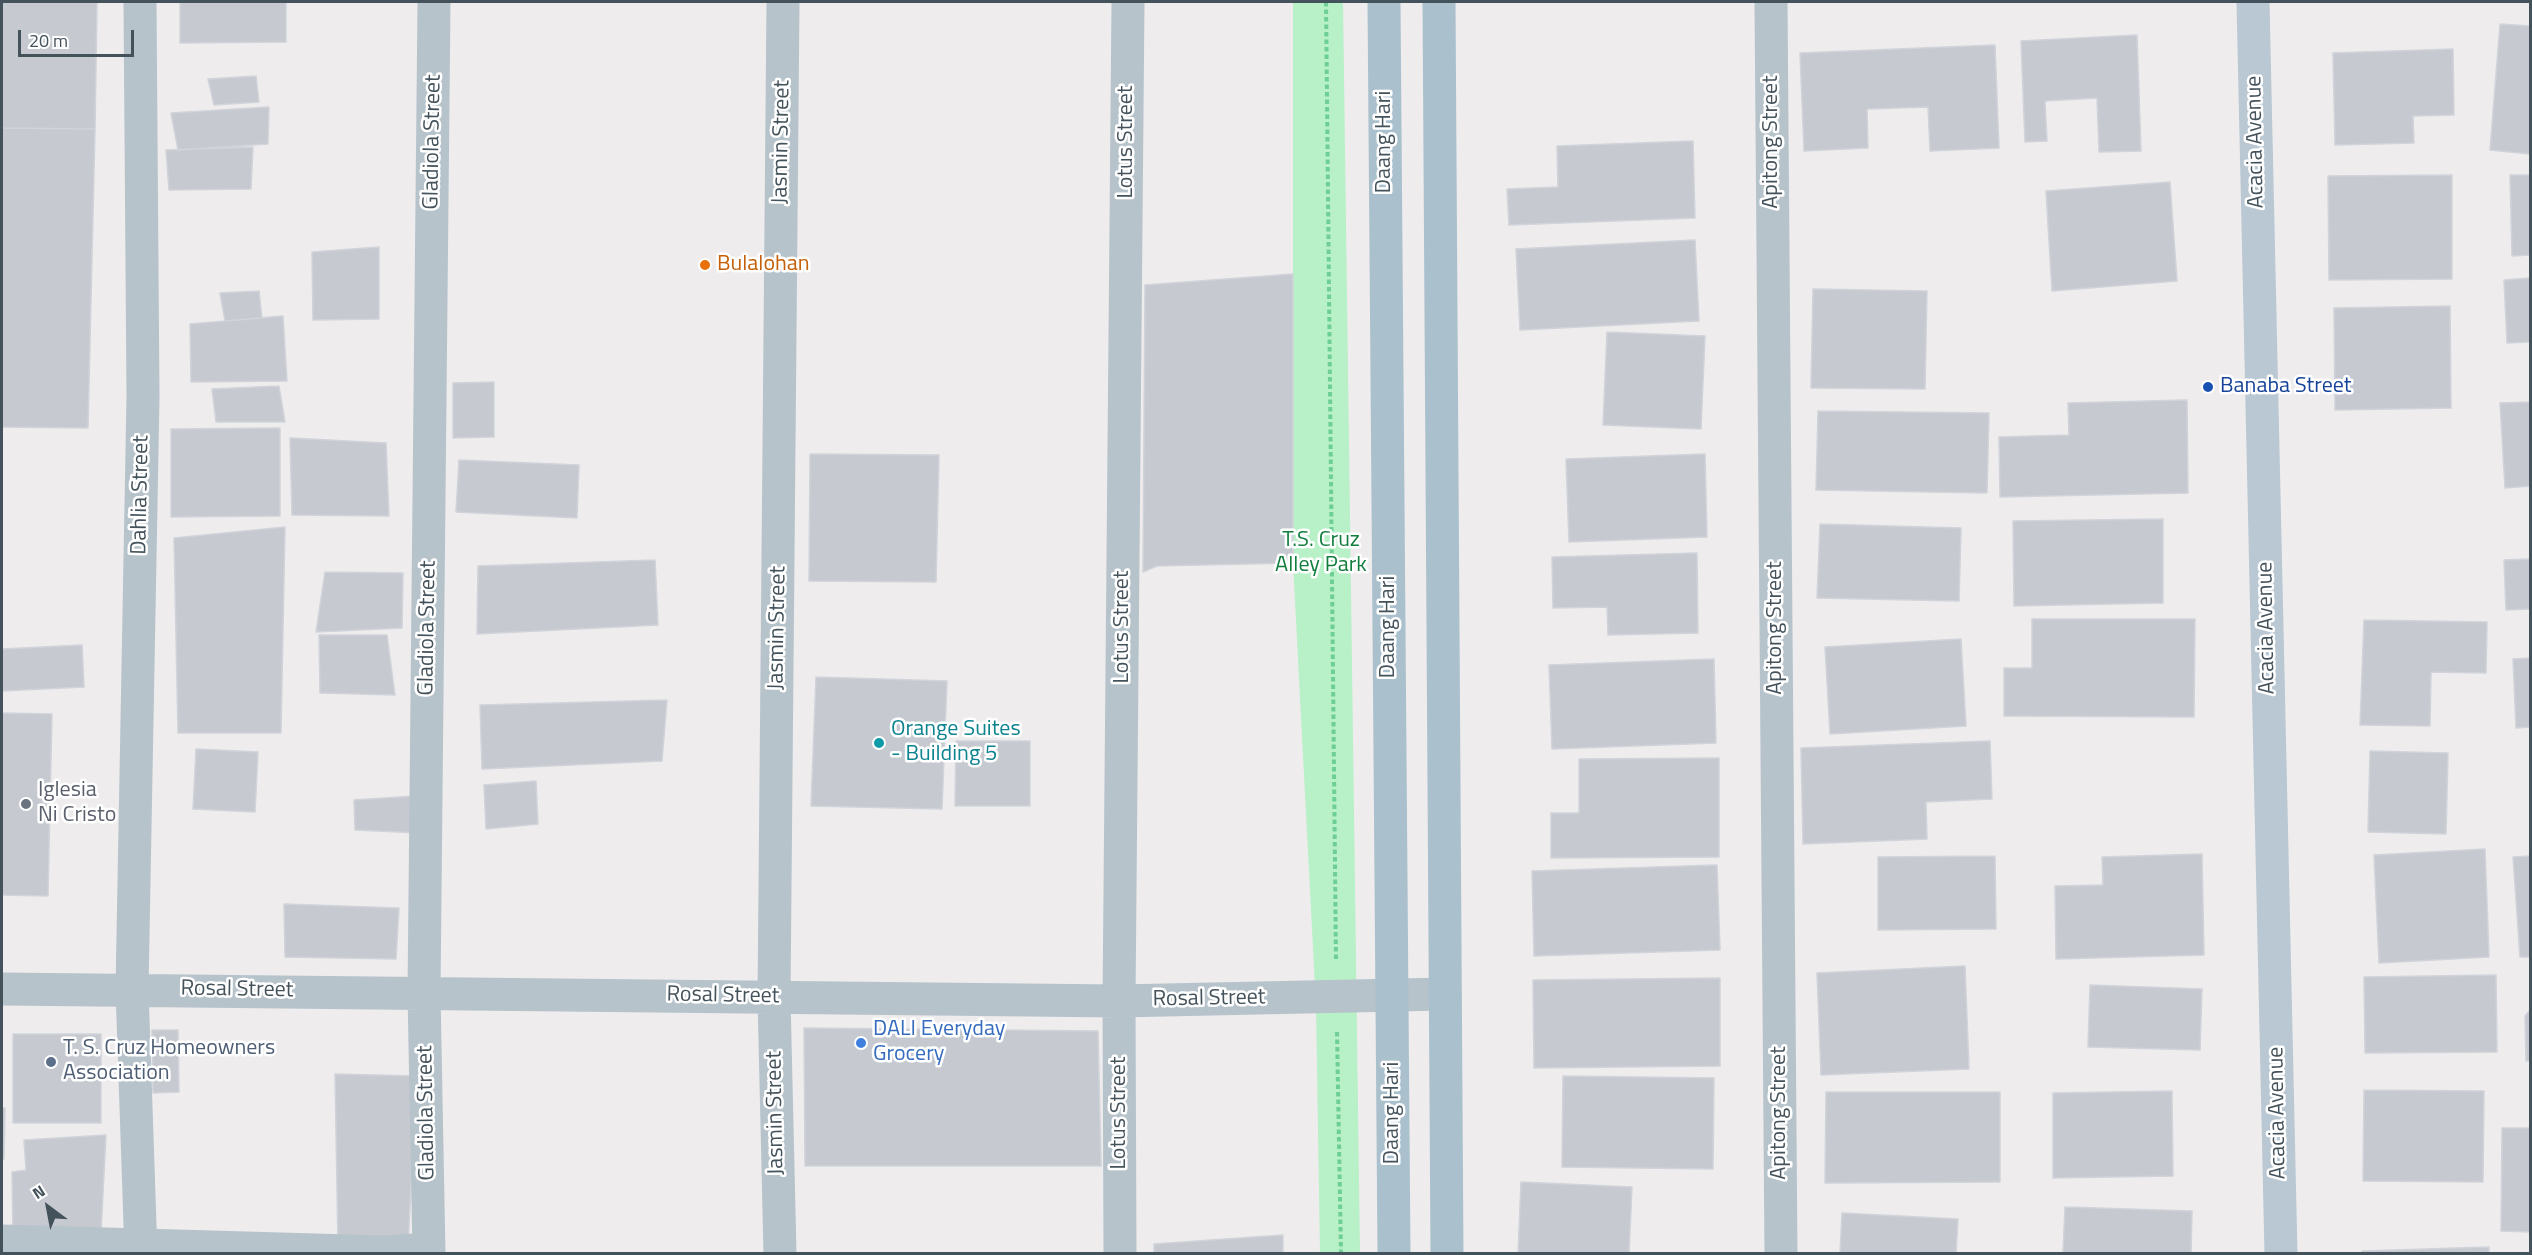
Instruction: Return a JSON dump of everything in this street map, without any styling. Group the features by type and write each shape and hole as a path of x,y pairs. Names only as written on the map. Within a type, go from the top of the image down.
{"main road":[{"name":"Daang Hari","path":"1384,2 1394,1254"},
{"path":"1439,2 1447,1254"}],"street":[{"name":"Dahlia Street","path":"140,2 143,397 132,989 141,1248"},
{"name":"Gladiola Street","path":"429,1251 424,993 434,2"},
{"name":"Jasmin Street","path":"780,1254 774,997 783,2"},
{"name":"Lotus Street","path":"1120,1254 1119,1001 1128,2"},
{"name":"Apitong Street","path":"1771,2 1781,1254"},
{"name":"Acacia Avenue","path":"2253,2 2281,1254"},
{"name":"Rosal Street","path":"2,989 1119,1001 1445,993"},
{"path":"2,1241 141,1248 429,1251"}],"path":[{"path":"1326,2 1341,1254"}],"green space":[{"name":"T.S. Cruz Alley Park","path":"1293,2 1343,2 1360,1253 1320,1253 1316,1006 1293,563"}],"building":[{"path":"2,2 97,2 95,129 2,128"},
{"path":"180,2 286,2 286,42 180,43"},
{"path":"2500,24 2530,26 2530,154 2490,150"},
{"path":"2137,35 2141,151 2099,152 2097,98 2045,101 2047,141 2025,142 2021,41"},
{"path":"1995,45 1999,148 1930,151 1928,107 1867,109 1868,148 1804,151 1800,53"},
{"path":"2453,49 2454,115 2413,116 2414,143 2335,145 2333,53"},
{"path":"256,76 259,102 214,105 208,79"},
{"path":"269,107 268,144 178,150 171,113"},
{"path":"2,128 95,129 88,428 2,427"},
{"path":"1693,141 1695,218 1509,225 1507,189 1558,187 1557,146"},
{"path":"253,147 251,189 169,190 166,150"},
{"path":"2452,175 2452,279 2329,280 2328,176"},
{"path":"2510,175 2530,175 2530,255 2512,256"},
{"path":"2170,182 2177,281 2052,291 2046,191"},
{"path":"1695,240 1699,321 1520,330 1516,249"},
{"path":"379,247 379,319 313,320 312,252"},
{"path":"1293,274 1293,563 1157,566 1143,572 1145,285"},
{"path":"2530,278 2530,342 2507,343 2504,280"},
{"path":"1813,289 1927,291 1925,389 1811,388"},
{"path":"259,291 262,318 225,321 220,293"},
{"path":"2450,306 2451,408 2335,410 2334,308"},
{"path":"283,316 287,381 191,382 190,324"},
{"path":"1607,332 1705,336 1701,429 1603,425"},
{"path":"494,382 494,437 453,438 453,383"},
{"path":"279,386 285,422 216,422 212,389"},
{"path":"2187,400 2188,493 2000,497 1999,437 2069,435 2068,403"},
{"path":"2530,402 2530,486 2505,488 2500,403"},
{"path":"1818,411 1989,413 1987,493 1816,490"},
{"path":"280,428 280,516 171,517 171,429"},
{"path":"290,438 386,443 389,516 292,515"},
{"path":"810,454 939,455 936,582 809,581"},
{"path":"1705,454 1707,537 1569,542 1566,459"},
{"path":"459,460 579,465 577,518 456,512"},
{"path":"2163,519 2163,603 2014,606 2013,521"},
{"path":"1820,524 1961,528 1959,601 1817,598"},
{"path":"285,527 281,733 178,733 174,538"},
{"path":"1697,553 1698,633 1608,635 1607,607 1553,608 1552,557"},
{"path":"2530,559 2530,609 2506,610 2504,560"},
{"path":"655,560 658,625 477,634 478,566"},
{"path":"325,572 403,573 402,628 316,632"},
{"path":"2032,619 2195,619 2194,717 2004,716 2004,668 2032,668"},
{"path":"2364,620 2487,622 2486,673 2431,672 2430,726 2360,725"},
{"path":"319,635 387,635 395,695 320,693"},
{"path":"1961,639 1966,726 1830,734 1825,647"},
{"path":"82,645 84,687 2,691 2,649"},
{"path":"2530,658 2530,727 2516,728 2513,659"},
{"path":"1714,659 1716,743 1552,749 1549,665"},
{"name":"Orange Suites - Building 5","path":"816,677 947,681 942,809 811,806"},
{"path":"667,700 662,761 482,769 480,705"},
{"name":"Iglesia Ni Cristo","path":"2,713 52,714 48,896 2,895"},
{"path":"956,741 1030,741 1030,806 955,806"},
{"path":"1990,741 1992,799 1926,802 1927,839 1803,844 1801,748"},
{"path":"196,749 258,752 255,812 193,809"},
{"path":"2370,751 2448,753 2446,834 2368,832"},
{"path":"1719,758 1719,857 1551,858 1551,813 1579,813 1579,759"},
{"path":"536,781 538,824 486,829 484,785"},
{"path":"415,796 420,833 355,830 354,800"},
{"path":"2485,849 2489,957 2379,963 2374,855"},
{"path":"2202,854 2204,955 2056,959 2055,886 2103,885 2102,857"},
{"path":"1995,856 1996,929 1878,930 1878,857"},
{"path":"2530,856 2530,957 2520,957 2513,857"},
{"path":"1717,865 1720,950 1534,956 1532,871"},
{"path":"284,904 399,908 396,959 285,957"},
{"path":"1965,966 1969,1069 1821,1075 1817,973"},
{"path":"2496,975 2497,1052 2365,1053 2364,977"},
{"path":"1720,978 1720,1066 1534,1068 1533,980"},
{"path":"2090,985 2202,989 2200,1050 2088,1047"},
{"path":"2530,1010 2530,1061 2526,1061 2525,1016"},
{"path":"804,1028 1098,1031 1101,1166 805,1166"},
{"path":"152,1030 178,1030 179,1092 153,1093"},
{"path":"13,1034 101,1034 101,1123 13,1123"},
{"path":"335,1074 416,1076 408,1249 338,1246"},
{"path":"1563,1076 1714,1078 1713,1169 1562,1167"},
{"path":"2364,1090 2484,1091 2483,1182 2363,1181"},
{"path":"2172,1091 2173,1176 2053,1178 2053,1093"},
{"path":"1826,1092 2000,1092 2000,1182 1825,1183"},
{"path":"2,1108 5,1108 4,1159 2,1159"},
{"path":"2502,1128 2530,1128 2530,1232 2501,1231"},
{"path":"106,1135 101,1233 13,1232 12,1172 26,1170 24,1140"},
{"path":"1521,1182 1632,1187 1629,1254 1518,1254"},
{"path":"2065,1207 2192,1211 2191,1254 2063,1254"},
{"path":"1842,1213 1958,1219 1956,1254 1840,1254"},
{"path":"1283,1235 1283,1254 1154,1254 1154,1244"},
{"path":"2489,1247 2489,1254 2362,1254 2362,1251"}],"place":[{"name":"Bulalohan","path":"705,265"},
{"name":"Banaba Street","path":"2208,387"},
{"name":"Orange Suites - Building 5","path":"879,743"},
{"name":"Iglesia Ni Cristo","path":"26,804"},
{"name":"DALI Everyday Grocery","path":"861,1043"},
{"name":"T. S. Cruz Homeowners Association","path":"51,1062"}]}
